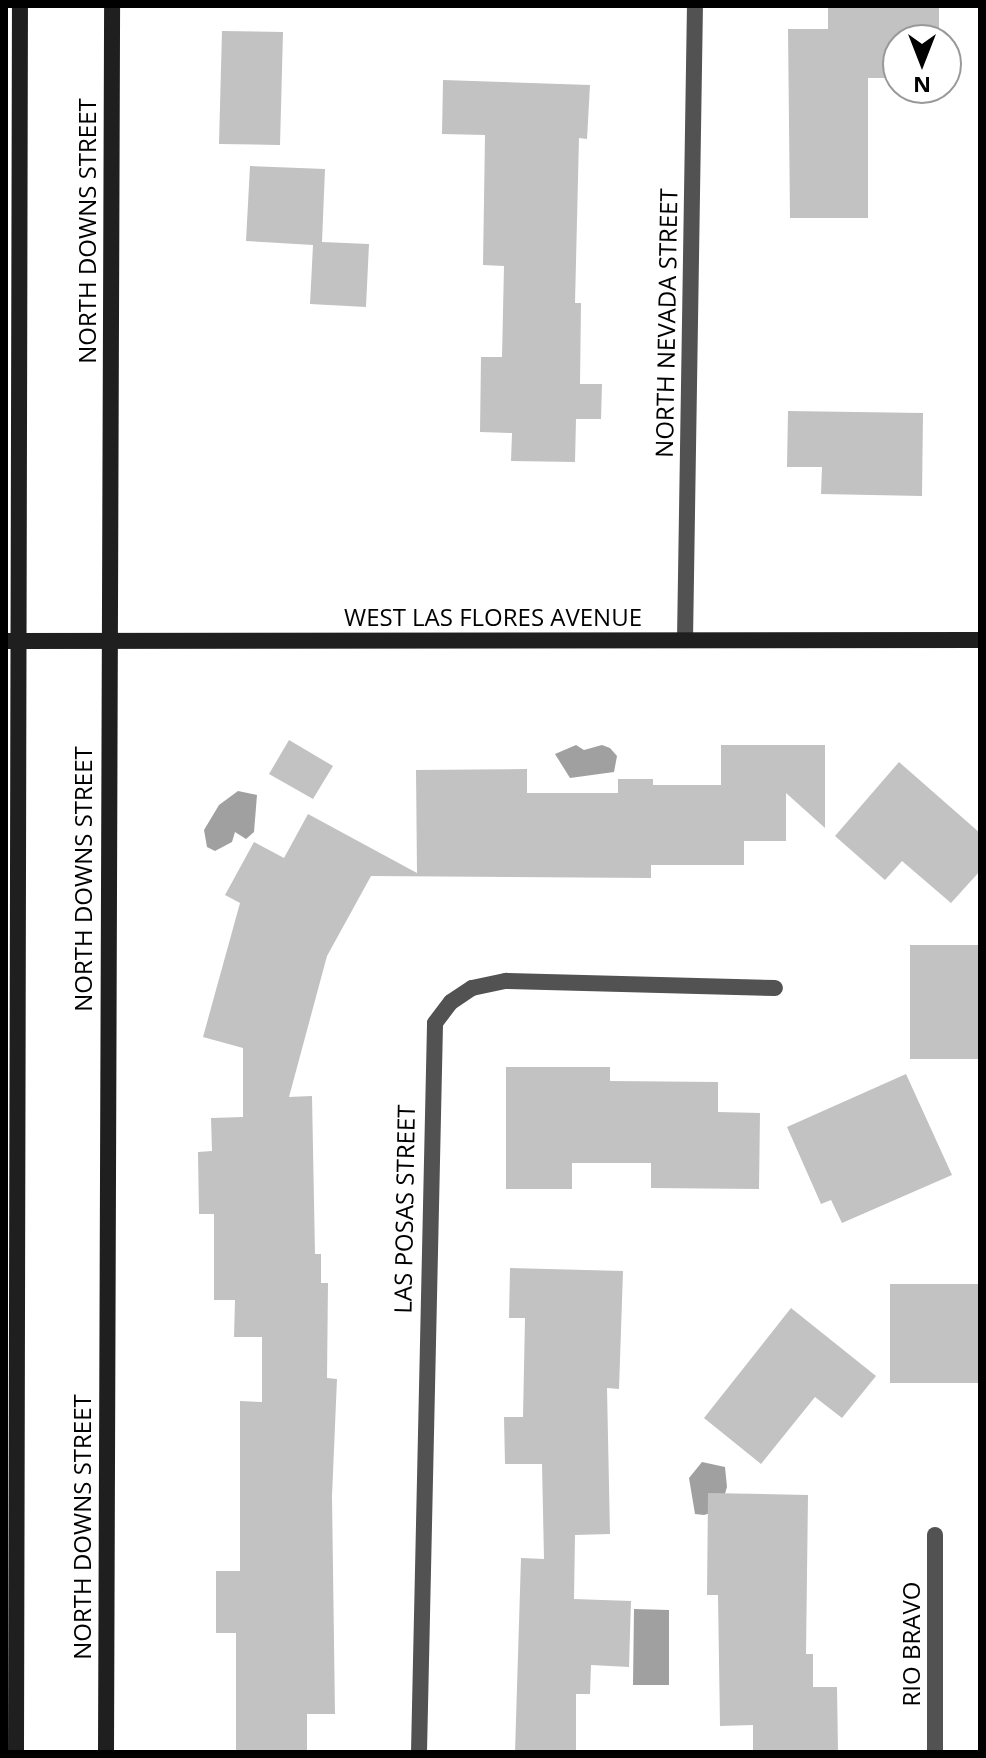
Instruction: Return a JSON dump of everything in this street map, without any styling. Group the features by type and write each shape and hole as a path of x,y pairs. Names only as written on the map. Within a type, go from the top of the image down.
{"main road":[{"path":"16,1752 12,641 20,6"},
{"name":"NORTH DOWNS STREET","path":"106,1752 112,6"},
{"name":"WEST LAS FLORES AVENUE","path":"12,641 980,640"}],"street":[{"name":"NORTH NEVADA STREET","path":"685,640 695,6"},
{"name":"LAS POSAS STREET","path":"419,1752 435,1023 451,1002 472,988 506,981 775,988"},
{"name":"RIO BRAVO","path":"935,1535 935,1752"}],"shaded area":[{"path":"576,745 584,750 602,745 610,748 617,756 614,772 570,778 555,754"},
{"path":"238,791 257,795 254,832 246,839 235,832 232,842 215,851 207,847 204,830 219,805"},
{"path":"702,1462 725,1467 727,1487 720,1510 704,1515 695,1514 689,1478"},
{"path":"634,1609 669,1610 669,1685 633,1685"}],"building":[{"path":"828,6 939,6 939,24 882,24 882,78 868,78 868,218 790,218 788,29 828,29"},
{"path":"222,31 283,32 280,145 219,144"},
{"path":"443,80 590,85 587,139 579,138 575,303 581,303 580,384 602,384 601,419 576,419 575,462 511,461 512,433 480,432 481,357 502,357 504,266 483,265 485,135 442,134"},
{"path":"250,166 325,169 322,242 369,244 366,307 310,304 313,245 246,241"},
{"path":"788,411 923,413 922,496 821,494 822,467 787,467"},
{"path":"289,740 333,766 313,799 269,774"},
{"path":"721,745 825,745 825,828 786,793 786,841 744,841 744,865 651,865 651,878 371,876 327,956 289,1097 312,1096 315,1254 321,1254 321,1283 328,1283 327,1378 337,1379 332,1496 335,1714 307,1714 307,1752 236,1752 236,1633 216,1633 216,1571 240,1571 240,1401 262,1402 262,1337 234,1337 235,1300 214,1300 214,1214 199,1214 198,1152 212,1151 211,1118 243,1117 243,1048 203,1037 240,903 225,895 254,842 284,858 308,814 417,873 416,770 527,769 527,793 618,793 618,779 653,779 653,785 721,785"},
{"path":"899,762 980,833 980,871 951,903 902,861 885,880 835,836"},
{"path":"910,945 980,945 980,1059 910,1059"},
{"path":"506,1067 610,1067 610,1081 718,1082 718,1112 760,1113 759,1189 651,1188 651,1163 572,1163 572,1189 506,1189"},
{"path":"906,1074 952,1175 842,1223 831,1200 821,1204 787,1127"},
{"path":"510,1268 623,1271 619,1389 607,1388 610,1534 575,1535 574,1599 631,1601 629,1667 591,1665 590,1694 576,1694 576,1752 515,1752 521,1558 544,1559 542,1464 505,1464 504,1417 523,1417 525,1318 509,1318"},
{"path":"890,1284 980,1284 980,1383 890,1383"},
{"path":"791,1308 876,1376 842,1418 815,1397 761,1464 704,1418"},
{"path":"708,1493 808,1495 806,1654 813,1654 813,1687 837,1687 838,1752 753,1752 753,1725 720,1726 718,1595 707,1595"}]}
